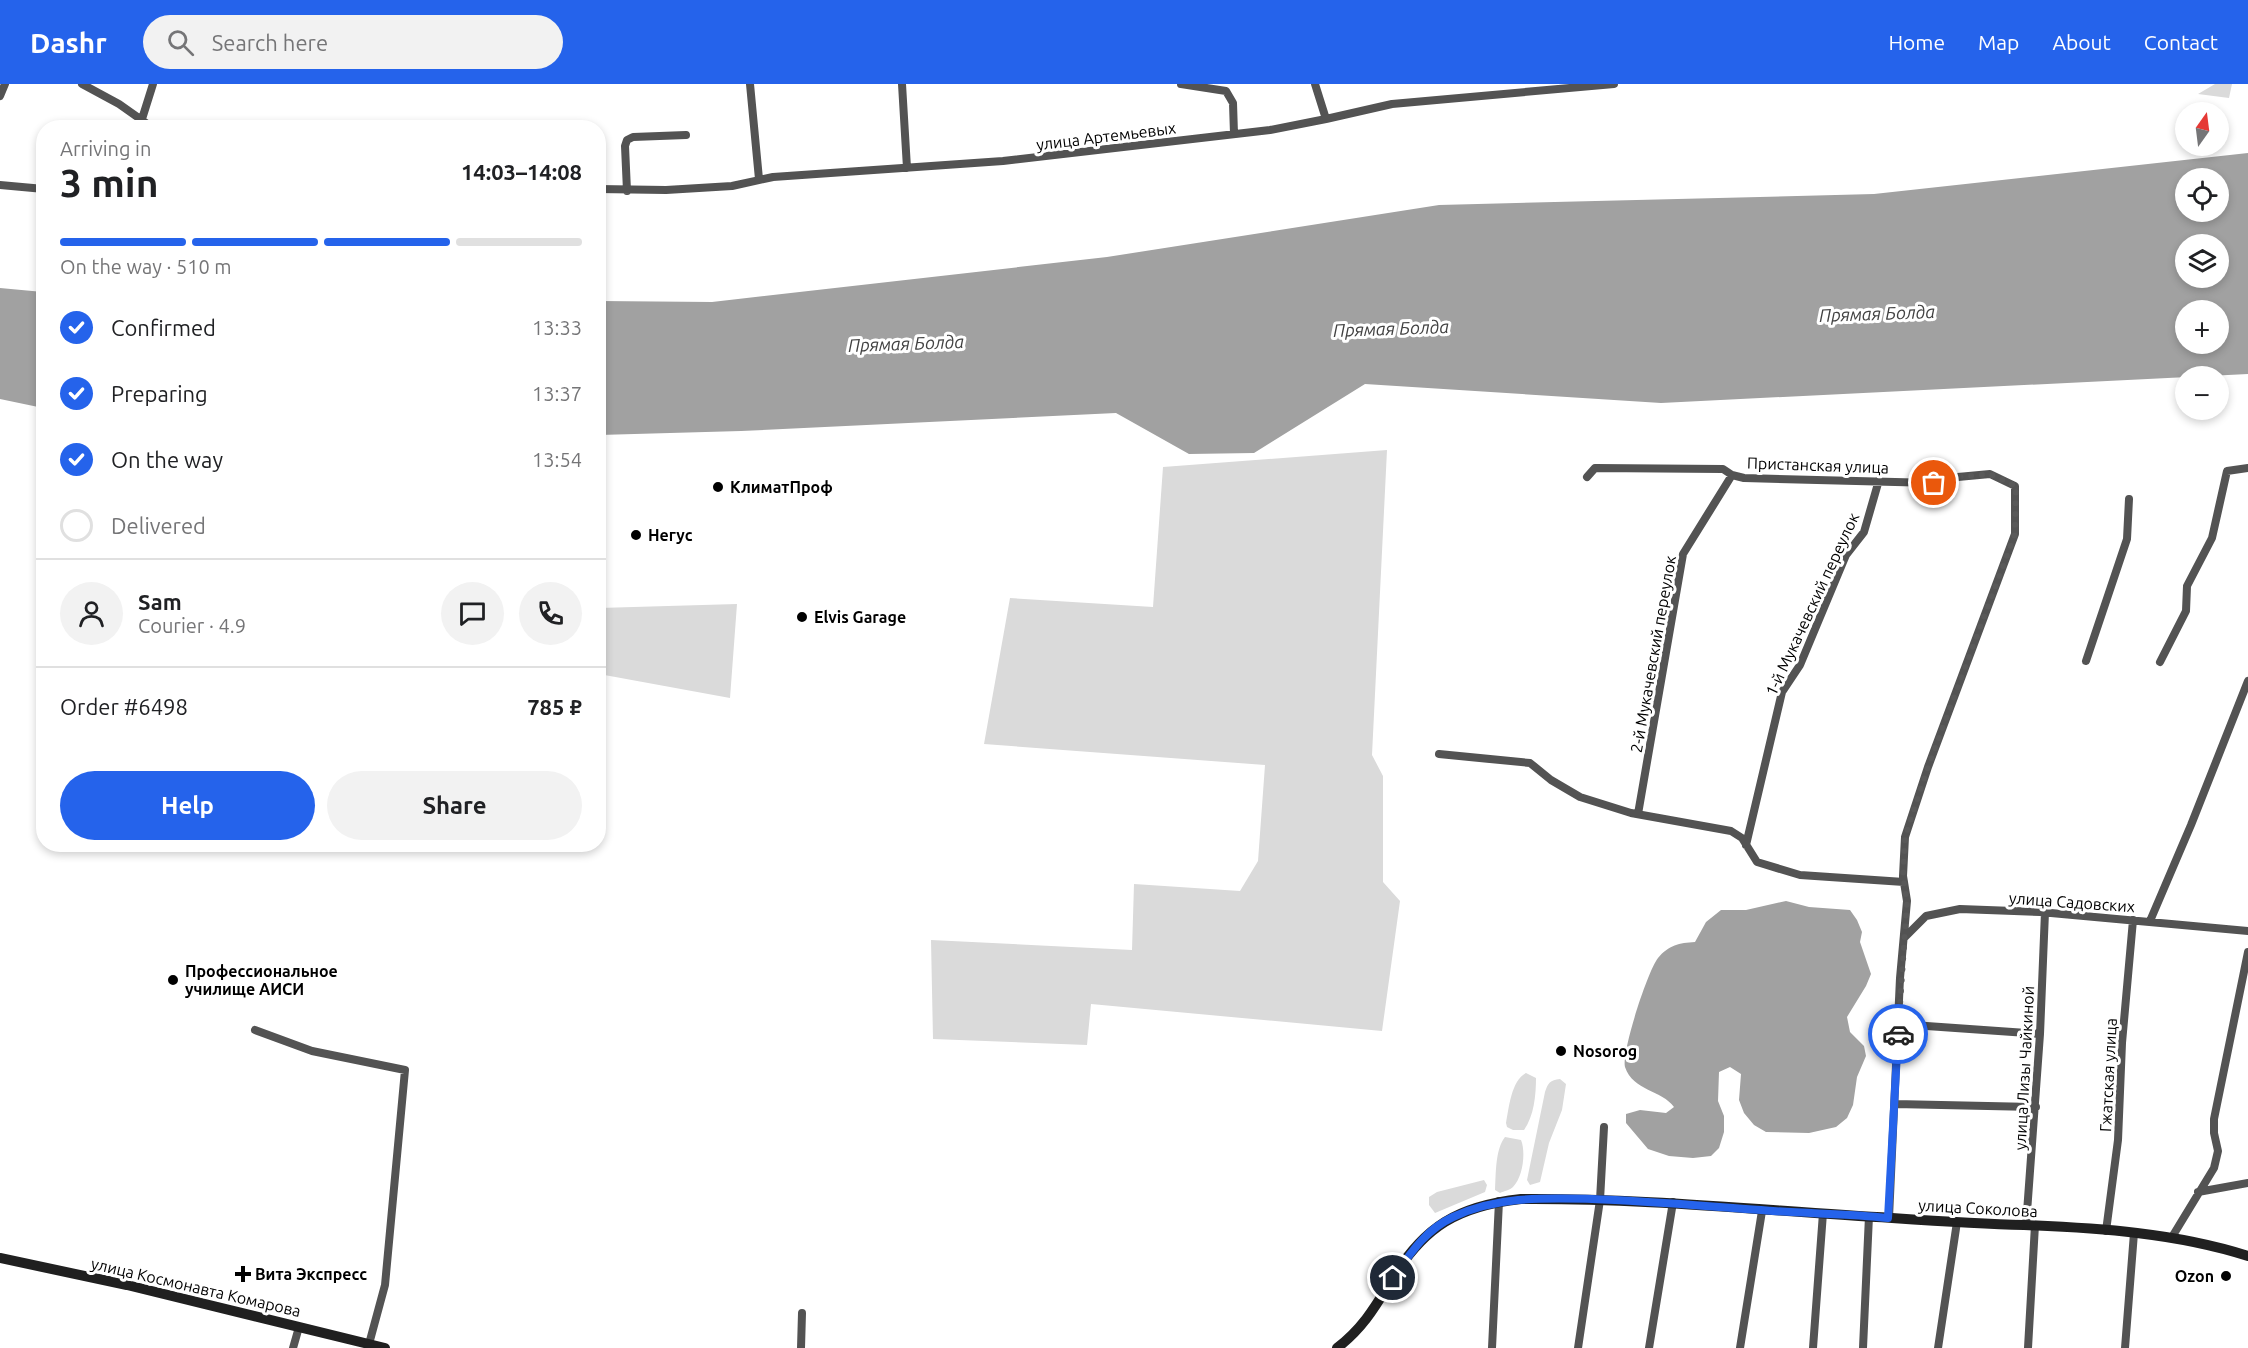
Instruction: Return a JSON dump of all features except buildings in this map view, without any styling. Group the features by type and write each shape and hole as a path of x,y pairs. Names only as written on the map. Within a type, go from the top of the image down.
{"main road":[{"name":"улица Соколова","path":"1337,1348 1370,1317 1393,1278 1429,1232 1453,1217 1499,1201 1521,1199 1673,1202 1762,1211 2031,1225 2172,1237 2211,1244 2248,1256"},
{"name":"улица Космонавта Комарова","path":"0,1258 127,1285 385,1348"}],"street":[{"path":"0,96 5,84"},
{"path":"82,84 141,119 153,84"},
{"path":"750,84 759,179"},
{"path":"902,84 907,168"},
{"path":"1181,84 1226,91 1233,103 1234,134"},
{"path":"1315,84 1326,119"},
{"name":"улица Артемьевых","path":"606,190 627,191 732,186 759,179 1003,161 1234,134 1326,119 1392,104 1542,87 1614,84"},
{"path":"627,191 625,146 627,140 633,137 686,135"},
{"path":"0,185 36,188"},
{"name":"Пристанская улица","path":"1587,477 1595,468 1723,469 1732,475 1744,478 1934,483 1947,478 1990,474 2016,486 2015,534 1928,767 1905,837 1904,882"},
{"path":"2160,662 2186,611 2187,586 2212,538 2227,471 2248,468"},
{"name":"2-й Мукачевский переулок","path":"1638,814 1683,554 1732,475"},
{"name":"1-й Мукачевский переулок","path":"1746,845 1782,692 1800,665 1846,555 1864,532 1879,480"},
{"path":"2086,661 2127,539 2129,499"},
{"path":"2150,921 2248,681"},
{"path":"1439,754 1530,763 1551,780 1580,797 1638,814 1731,831 1742,838 1757,862 1800,875 1904,882 1907,902 1888,1218"},
{"name":"улица Садовских","path":"1904,938 1926,916 1960,909 2045,912 2248,931"},
{"name":"улица Лизы Чайкиной","path":"2028,1348 2045,912"},
{"name":"Гжатская улица","path":"2106,1231 2118,1140 2122,1042 2133,920"},
{"path":"2172,1237 2214,1168 2217,1159 2214,1119 2248,952"},
{"path":"1898,1024 2040,1034"},
{"path":"255,1030 312,1052 405,1070 385,1285 369,1344"},
{"path":"1895,1104 2036,1107"},
{"path":"1578,1348 1600,1200 1604,1127"},
{"path":"2198,1192 2248,1183"},
{"path":"1492,1348 1499,1201"},
{"path":"1649,1348 1673,1202"},
{"path":"1740,1348 1762,1211"},
{"path":"1813,1348 1823,1213"},
{"path":"1863,1348 1869,1216"},
{"path":"1938,1348 1957,1222"},
{"path":"2125,1348 2134,1233"},
{"path":"801,1348 802,1313"},
{"path":"293,1348 299,1327"}],"shaded area":[{"path":"2215,84 2232,84 2229,98 2198,94"},
{"path":"1387,450 1372,755 1383,776 1383,882 1400,901 1382,1031 1091,1004 1087,1045 933,1039 931,940 1132,950 1134,884 1240,891 1258,861 1265,765 984,744 1010,598 1153,607 1163,467"},
{"path":"737,604 730,698 606,675 606,608"},
{"path":"1526,1073 1536,1078 1534,1105 1524,1130 1513,1130 1507,1127 1506,1123 1510,1103 1517,1082"},
{"path":"1560,1079 1566,1084 1562,1110 1549,1143 1540,1182 1530,1185 1527,1180 1545,1092 1550,1082"},
{"path":"1505,1137 1521,1140 1523,1158 1516,1183 1512,1188 1500,1193 1495,1190 1496,1170 1499,1149"},
{"path":"1484,1180 1487,1185 1485,1192 1435,1213 1429,1205 1429,1197 1437,1192"}],"water":[{"name":"Прямая Болда","path":"2248,153 2248,374 2229,375 2229,366 2175,366 2175,378 1661,403 1365,384 1254,453 1189,454 1116,413 741,431 606,435 606,301 712,302 1107,257 1439,205 1874,194"},
{"path":"0,288 36,291 36,407 0,399"},
{"path":"1786,901 1809,907 1850,910 1862,932 1860,942 1871,974 1847,1017 1850,1032 1864,1046 1866,1056 1857,1077 1853,1105 1847,1118 1836,1127 1809,1133 1766,1132 1754,1125 1744,1113 1739,1100 1741,1074 1730,1067 1719,1072 1718,1101 1724,1116 1724,1132 1719,1148 1711,1156 1693,1158 1669,1156 1648,1149 1626,1123 1626,1114 1640,1110 1666,1113 1674,1107 1669,1101 1634,1081 1625,1067 1625,1059 1636,1012 1658,958 1670,947 1695,942 1706,922 1721,910 1746,910"}],"way so far":[{"path":"1898,1034 1900,978 1907,902 1903,876 1905,837 1928,767 2015,534 2016,486 1990,474 1947,478 1934,483"}],"place":[{"name":"КлиматПроф","path":"718,487"},
{"name":"Негус","path":"636,535"},
{"name":"Elvis Garage","path":"802,617"},
{"name":"Профессиональное училище АИСИ","path":"173,980"},
{"name":"Nosorog","path":"1561,1051"},
{"name":"Вита Экспресс","path":"243,1274"},
{"name":"Ozon","path":"2226,1276"}],"route":[{"path":"1393,1278 1412,1251 1435,1227 1453,1217 1499,1201 1564,1199 1673,1202 1762,1211 1888,1218 1898,1034"}]}
